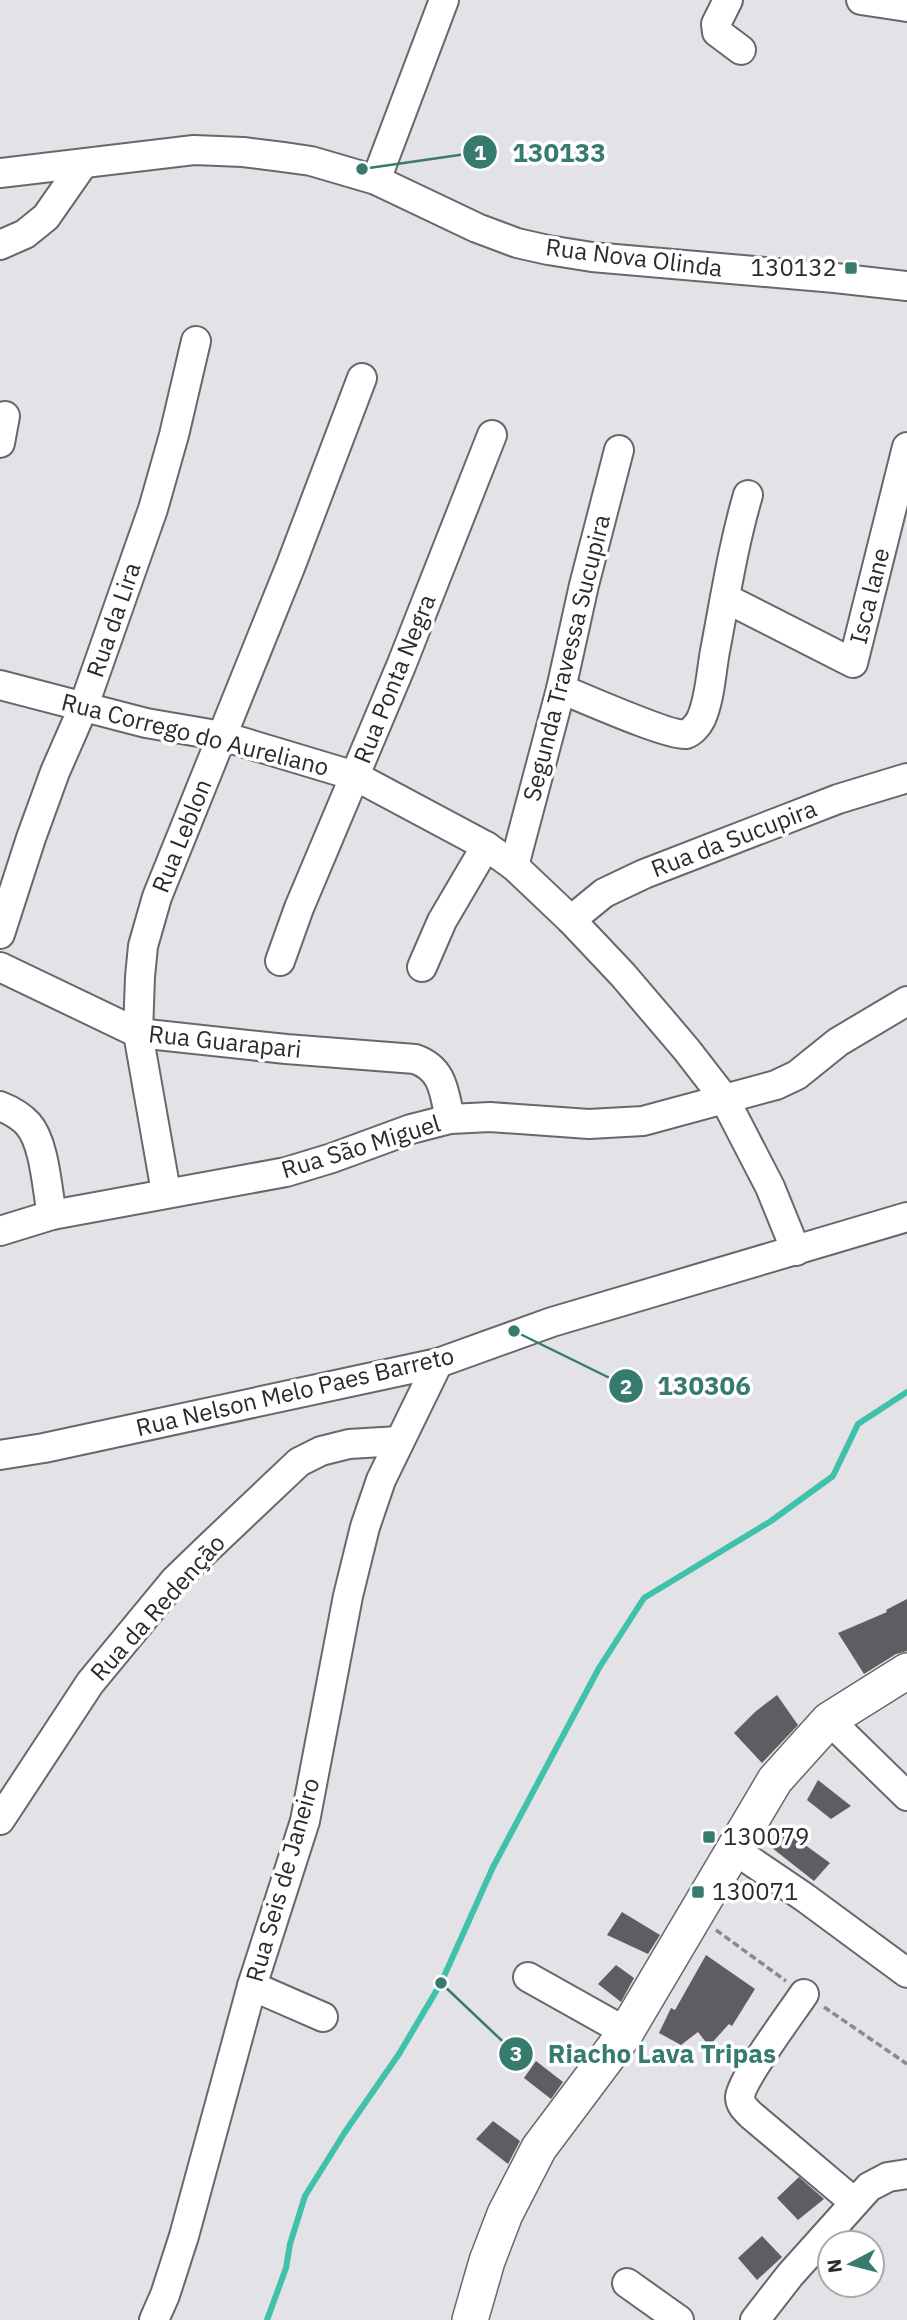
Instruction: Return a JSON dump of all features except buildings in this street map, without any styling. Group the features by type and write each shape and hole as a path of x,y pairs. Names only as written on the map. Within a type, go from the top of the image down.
{"main road":[{"path":"470,2320 487,2261 501,2226 539,2148 626,2032 775,1780 829,1720 907,1671"}],"street":[{"path":"376,180 444,0"},
{"path":"728,0 716,24 717,32 741,50"},
{"path":"861,0 907,7"},
{"name":"Rua Nova Olinda","path":"0,173 144,154 194,150 243,152 311,161 376,180 477,228 517,243 548,250 592,257 907,286"},
{"path":"0,245 24,234 47,217 83,164"},
{"name":"Rua da Lira","path":"0,933 55,772 83,708 153,509 196,341"},
{"name":"Rua Leblon","path":"166,1192 138,1033 143,946 157,897 322,487 362,378"},
{"name":"Rua Ponta Negra","path":"280,961 299,908 492,435"},
{"name":"Isca lane","path":"725,598 853,663 907,447"},
{"name":"Segunda Travessa Sucupira","path":"514,866 561,689 584,585 619,450"},
{"path":"561,689 650,725 686,734 694,729 701,719 731,557 748,495"},
{"name":"Rua Corrego do Aureliano","path":"0,685 146,723 222,736 355,776 486,846 514,866 571,920 623,975 724,1098 770,1187 796,1251"},
{"name":"Rua da Sucupira","path":"571,920 604,893 644,874 838,799 907,778"},
{"path":"422,967 442,921 486,846"},
{"name":"Rua Guarapari","path":"0,967 138,1033 286,1049 381,1055 427,1063 434,1068 440,1080 450,1119"},
{"name":"Rua São Miguel","path":"0,1231 52,1215 286,1172 411,1129 450,1119 490,1117 589,1124 643,1121 776,1086 797,1075 838,1042 907,1001"},
{"path":"0,1106 14,1112 29,1125 38,1143 52,1215"},
{"name":"Rua Nelson Melo Paes Barreto","path":"0,1455 44,1448 438,1363 565,1318 907,1217"},
{"name":"Rua Seis de Janeiro","path":"154,2320 184,2236 253,1986 305,1821 348,1597 365,1527 381,1480 438,1363"},
{"name":"Rua da Redenção","path":"0,1820 90,1683 176,1580 206,1550 299,1462 321,1451 349,1444 399,1441"},
{"path":"829,1720 907,1796"},
{"path":"733,1849 804,1897 907,1973"},
{"path":"528,1977 626,2032"},
{"path":"253,1986 323,2017"},
{"path":"804,1994 751,2073 740,2097 742,2105 751,2115 854,2202"},
{"path":"755,2320 790,2275 869,2187 888,2178 907,2174"},
{"path":"626,2283 679,2320"}],"waterway":[{"path":"267,2320 286,2268 290,2244 305,2196 399,2054 441,1983 493,1867 599,1668 644,1598 771,1521 833,1476 858,1424 907,1392"}],"place":[{"name":"130133","path":"362,169"},
{"name":"130132","path":"851,268"},
{"name":"130306","path":"514,1331"},
{"name":"130079","path":"709,1837"},
{"name":"130071","path":"698,1892"},
{"name":"Riacho Lava Tripas","path":"441,1983"}]}
